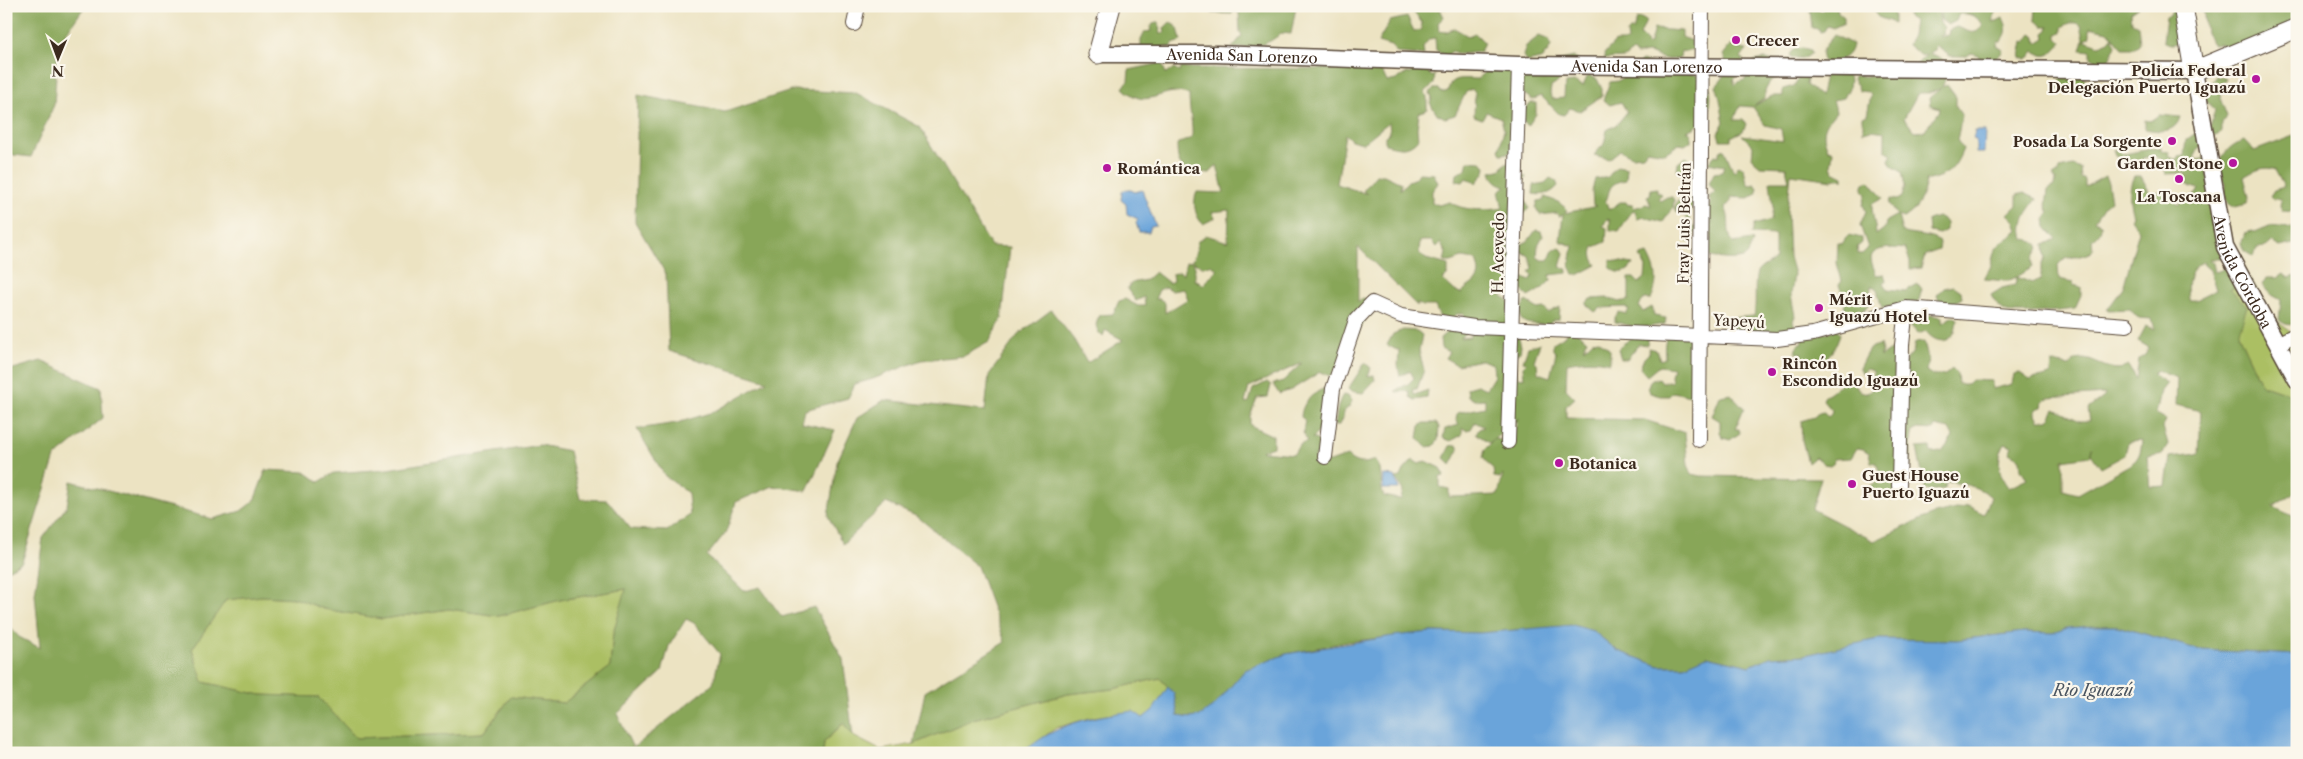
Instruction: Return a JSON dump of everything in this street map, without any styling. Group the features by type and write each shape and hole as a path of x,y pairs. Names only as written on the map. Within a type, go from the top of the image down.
{"main road":[{"path":"1098,54 1111,6"},
{"name":"Avenida Córdoba","path":"2184,6 2194,71"},
{"path":"2194,71 2297,28"}],"street":[{"path":"854,24 858,6"},
{"name":"Fray Luis Beltrán","path":"1699,440 1702,6"},
{"name":"Avenida San Lorenzo","path":"1098,54 1216,54 1519,65 2194,71"},
{"name":"H. Acevedo","path":"1508,442 1519,65"},
{"name":"Avenida Córdoba","path":"2194,71 2225,246 2297,380"},
{"name":"Yapeyú","path":"1325,457 1333,389 1356,320 1372,303 1401,316 1474,327 1777,339 1813,334 1906,308 2127,326"},
{"path":"1899,486 1902,345 1906,308"},
{"path":"2277,344 2297,334"}],"green space":[{"path":"6,6 85,6 58,45 54,105 31,157 6,154"},
{"path":"1187,6 1296,7 1291,34 1281,33 1265,43 1232,48 1242,36 1240,33 1239,12 1232,11 1232,14 1212,13 1209,10 1191,12"},
{"path":"1409,6 1455,6 1440,9 1444,17 1438,23 1439,31 1446,32 1454,28 1468,36 1475,33 1484,42 1480,52 1460,54 1451,51 1446,57 1436,50 1435,38 1429,39 1423,47 1424,55 1397,53 1391,46 1378,42 1390,21 1407,17 1414,31 1421,30 1422,23"},
{"path":"1826,6 1837,6 1838,12 1844,17 1844,23 1833,28 1827,26 1824,31 1820,32 1819,29 1812,28 1810,10 1818,8 1821,11"},
{"path":"1876,6 1894,6 1894,23 1878,17 1875,13"},
{"path":"1927,6 1938,6 1940,23 1944,27 1943,34 1939,37 1948,35 1949,30 1956,27 1970,32 1977,32 1983,25 1976,17 1959,14 1956,21 1948,25 1941,20 1940,12 1953,6 1996,6 1993,23 2003,18 2006,24 2005,36 2001,41 1998,41 1997,46 2003,50 1997,58 1984,61 1980,61 1978,55 1971,53 1967,56 1950,56 1936,46 1935,50 1929,53 1941,58 1946,64 1946,76 1942,87 1947,85 1956,97 1956,107 1962,116 1957,140 1963,149 1957,162 1949,171 1940,177 1926,181 1921,197 1912,212 1903,218 1898,216 1902,232 1935,239 1940,242 1939,250 1925,255 1921,268 1910,269 1910,261 1905,249 1896,248 1876,251 1871,258 1876,275 1884,274 1886,280 1884,283 1888,289 1905,291 1918,284 1922,289 1919,300 1915,303 1882,308 1877,290 1871,286 1870,302 1864,310 1857,310 1844,318 1845,301 1839,285 1842,281 1837,263 1838,243 1842,244 1848,235 1862,238 1862,243 1857,247 1858,254 1862,254 1868,248 1860,225 1866,211 1863,205 1866,194 1862,190 1864,183 1869,181 1883,198 1872,204 1876,235 1885,228 1886,221 1897,215 1889,204 1890,199 1897,200 1902,197 1905,186 1902,172 1892,166 1889,160 1892,154 1885,150 1885,132 1872,130 1863,132 1863,117 1867,115 1871,95 1868,92 1859,91 1858,86 1853,80 1854,76 1907,77 1908,73 1927,54 1922,56 1908,45 1914,21 1908,17 1909,10 1925,14","holes":["1941,88 1929,98 1930,105 1940,108 1939,112 1924,131 1915,132 1904,118 1918,93 1930,93"]},
{"path":"2036,6 2140,6 2131,12 2132,22 2138,25 2140,43 2135,48 2123,48 2108,31 2090,27 2090,36 2085,40 2099,45 2109,41 2112,37 2116,45 2110,58 2103,63 2091,58 2091,51 2081,50 2084,39 2081,25 2072,23 2066,24 2062,27 2062,33 2057,34 2057,38 2061,42 2053,52 2045,56 2034,51 2027,60 2020,57 2023,41 2026,42 2032,34 2035,36 2037,43 2045,38 2044,33 2048,30 2049,26 2043,26 2035,20"},
{"path":"2189,6 2193,8 2182,41 2168,44 2163,41 2166,16 2170,15 2173,7"},
{"path":"2203,6 2235,6 2240,10 2250,9 2252,6 2297,6 2297,42 2295,37 2245,48 2226,47 2220,43 2213,44 2206,33"},
{"path":"1641,18 1646,21 1640,35 1647,45 1650,43 1654,29 1682,31 1682,37 1691,41 1693,49 1686,52 1681,51 1680,57 1675,59 1663,58 1648,53 1636,55 1633,51 1624,58 1605,59 1604,54 1615,42 1628,42 1627,33 1633,30 1637,19"},
{"path":"1159,22 1160,34 1165,32 1164,28 1170,22 1178,28 1181,41 1173,44 1172,47 1141,48 1141,40 1145,32 1151,31 1150,28 1153,24"},
{"path":"1834,35 1852,44 1851,49 1843,58 1825,63 1822,52"},
{"path":"1539,36 1549,40 1551,46 1547,53 1544,54 1544,58 1527,62 1523,56 1526,46"},
{"path":"1730,46 1738,46 1740,49 1747,50 1741,58 1743,59 1742,72 1733,79 1735,85 1745,80 1754,61 1766,59 1775,61 1777,78 1771,80 1765,91 1765,98 1754,106 1772,96 1783,96 1783,89 1794,86 1802,71 1808,73 1806,85 1821,96 1825,75 1843,71 1850,79 1849,88 1844,98 1833,100 1836,112 1829,120 1824,133 1828,149 1833,151 1831,165 1833,171 1843,176 1843,180 1841,178 1832,180 1791,174 1787,211 1789,257 1794,274 1791,295 1795,316 1793,321 1796,329 1795,332 1749,329 1728,332 1729,318 1754,316 1757,274 1760,269 1775,259 1775,235 1752,234 1754,225 1771,220 1773,207 1770,181 1789,181 1786,167 1760,166 1752,159 1753,146 1742,135 1783,141 1781,129 1765,125 1753,107 1740,106 1734,120 1743,120 1746,124 1743,131 1731,137 1731,140 1720,140 1718,133 1724,122 1716,86 1726,71 1723,55"},
{"path":"1795,49 1811,50 1812,53 1805,58 1792,58 1790,54"},
{"path":"1574,57 1578,59 1559,81 1551,87 1550,94 1553,99 1564,98 1565,83 1575,82 1583,86 1588,75 1597,79 1602,89 1602,96 1580,111 1570,108 1564,115 1559,114 1541,96 1532,100 1523,93 1521,108 1527,107 1531,103 1536,103 1536,114 1528,126 1522,119 1515,152 1501,154 1499,150 1504,130 1501,118 1486,112 1482,119 1474,116 1475,93 1472,89 1466,92 1455,115 1445,118 1436,113 1430,103 1432,98 1430,93 1433,89 1439,89 1441,93 1448,91 1455,80 1478,79 1488,68 1522,71 1532,77 1562,60"},
{"path":"1642,61 1707,78 1711,102 1706,116 1695,127 1687,131 1691,133 1691,141 1685,145 1679,144 1665,153 1647,150 1643,155 1632,156 1620,150 1609,159 1594,155 1604,144 1607,130 1617,124 1627,112 1621,102 1610,105 1603,100 1610,82 1618,81"},
{"path":"1162,63 1166,74 1174,68 1180,72 1181,68 1339,69 1342,65 1371,68 1372,64 1378,66 1376,71 1382,71 1387,82 1396,80 1407,73 1410,74 1415,67 1427,69 1432,77 1435,74 1434,84 1425,92 1427,109 1419,113 1418,139 1406,147 1385,144 1385,136 1390,133 1389,122 1363,143 1351,140 1345,134 1337,184 1367,194 1363,191 1376,175 1384,175 1401,183 1400,190 1408,181 1416,178 1419,173 1434,174 1438,183 1432,191 1432,203 1439,205 1450,202 1468,209 1490,210 1503,208 1499,191 1506,186 1496,181 1491,172 1502,169 1504,165 1510,162 1519,175 1526,177 1519,188 1529,208 1521,217 1512,280 1505,287 1501,295 1509,301 1521,346 1520,352 1515,355 1517,377 1524,378 1523,366 1527,362 1523,361 1528,347 1540,343 1534,361 1537,363 1538,373 1550,377 1556,353 1553,350 1553,343 1566,335 1570,325 1587,340 1584,349 1592,341 1599,340 1610,350 1610,363 1588,360 1567,363 1566,389 1575,398 1566,406 1566,418 1645,420 1685,433 1688,465 1692,474 1701,476 1821,478 1812,509 1874,541 1931,515 1968,506 1984,514 1991,497 1975,488 1952,482 1946,482 1945,489 1929,491 1925,489 1917,448 1930,447 1931,453 1942,452 1953,437 1949,429 1935,426 1933,430 1918,429 1913,431 1909,477 1907,483 1899,486 1898,497 1893,501 1868,492 1869,487 1880,479 1878,467 1875,462 1871,462 1869,453 1863,449 1857,448 1851,458 1833,459 1834,462 1830,465 1824,464 1815,457 1808,463 1802,440 1801,421 1824,412 1828,417 1832,410 1823,400 1825,395 1841,383 1853,381 1859,391 1868,393 1874,387 1873,371 1867,369 1862,373 1859,368 1870,348 1880,344 1882,351 1880,357 1890,350 1897,351 1903,364 1913,352 1915,343 1924,342 1928,359 1926,371 1932,375 1945,375 1952,369 1957,374 1958,384 1967,384 1971,380 1992,381 1992,389 2012,384 2014,374 2020,373 2030,380 2051,374 2052,363 2069,366 2081,359 2114,369 2128,366 2136,379 2139,359 2146,354 2148,347 2138,341 2146,326 2155,329 2152,319 2138,318 2130,309 2107,310 2123,288 2139,231 2131,219 2133,216 2130,196 2132,180 2134,176 2141,176 2150,193 2164,191 2172,193 2178,205 2196,194 2199,189 2191,187 2186,182 2185,173 2166,174 2162,160 2154,156 2143,158 2139,168 2115,156 2113,150 2124,154 2161,147 2161,151 2169,152 2170,157 2177,160 2178,156 2184,155 2186,140 2200,130 2203,147 2199,148 2194,158 2199,160 2204,157 2221,250 2221,259 2209,259 2213,263 2215,272 2222,270 2230,263 2244,283 2230,290 2247,306 2238,334 2261,384 2295,396 2297,407 2297,491 2273,507 2297,518 2297,655 2200,650 2117,626 2095,626 2067,628 2053,633 2024,632 1957,640 1878,639 1805,655 1770,657 1750,666 1707,656 1684,666 1659,666 1618,651 1593,631 1573,626 1480,633 1430,632 1347,642 1286,654 1245,670 1214,706 1200,716 1191,718 1178,716 1174,694 1160,678 1113,689 1068,694 973,719 914,744 925,692 1005,642 977,566 918,517 886,503 843,544 828,516 837,462 857,418 884,400 985,411 989,375 1018,335 1051,310 1074,340 1087,363 1123,340 1105,330 1103,337 1099,333 1096,325 1099,315 1113,314 1119,301 1125,299 1138,306 1145,306 1144,297 1136,301 1127,289 1131,283 1146,280 1155,272 1169,283 1173,281 1172,274 1179,272 1183,274 1186,262 1192,261 1197,249 1197,242 1206,235 1228,242 1229,210 1212,212 1215,218 1203,224 1195,209 1195,196 1197,192 1224,193 1217,165 1210,173 1194,172 1184,168 1178,160 1177,144 1192,138 1189,95 1171,92 1148,98 1140,98 1132,95 1123,88 1128,81 1129,70","holes":["1420,241 1431,241 1437,247 1440,243 1446,253 1444,262 1451,262 1462,258 1476,260 1478,277 1474,283 1461,293 1455,291 1443,280 1448,275 1448,265 1426,259 1419,253","1358,247 1417,306 1417,303 1422,306 1435,306 1439,316 1448,321 1457,314 1464,314 1463,320 1471,330 1470,337 1460,338 1466,332 1451,329 1440,338 1441,348 1449,352 1445,358 1457,365 1481,360 1493,364 1494,376 1486,389 1477,385 1467,388 1468,396 1474,400 1485,399 1485,407 1457,413 1456,419 1459,425 1445,429 1443,438 1451,441 1462,435 1462,428 1466,430 1471,429 1475,422 1484,427 1476,433 1489,443 1513,425 1518,418 1510,448 1502,440 1495,439 1485,449 1483,458 1493,469 1494,477 1500,478 1503,475 1498,495 1449,497 1449,489 1440,487 1440,477 1444,476 1441,468 1426,461 1419,464 1413,460 1404,470 1401,477 1396,478 1403,491 1401,499 1398,499 1384,496 1379,467 1374,460 1360,463 1353,461 1347,456 1330,462 1315,460 1315,456 1323,452 1321,442 1312,438 1323,428 1328,387 1314,394 1306,402 1302,411 1301,417 1305,420 1303,432 1307,442 1299,445 1294,454 1261,451 1273,447 1273,436 1250,425 1250,416 1257,398 1268,397 1271,385 1267,382 1253,389 1249,402 1245,403 1249,387 1302,363 1283,381 1273,384 1279,394 1291,390 1320,372 1330,376 1342,368 1367,315 1368,300 1363,298 1358,303","1192,261 1203,267 1210,265 1218,269 1203,285 1195,280 1195,267","2204,261 2203,264 2210,270 2216,290 2196,300 2189,300 2188,288 2195,268","1165,287 1172,291 1184,289 1188,299 1165,313 1165,303 1160,299 1155,299 1159,290","2158,371 2177,378 2176,405 2201,411 2199,454 2170,457 2166,486 2150,487 2147,457 2163,454 2168,444 2163,427 2166,420 2156,414 2161,391 2167,383 2152,374","2105,394 2104,397 2088,409 2090,421 2080,421 2055,409 2049,420 2039,420 2036,409 2042,407 2043,401 2048,398","2142,441 2139,454 2131,464 2078,494 2063,490 2063,460 2090,456 2092,447 2091,454 2101,468 2125,455 2128,442","2005,443 2012,446 2009,453 2020,459 2021,469 2027,479 2009,488 2002,478 1999,461"]},
{"path":"2063,73 2083,76 2085,80 2083,84 2062,91 2058,87"},
{"path":"2216,76 2226,80 2222,83 2221,101 2227,116 2221,122 2221,131 2218,135 2214,135 2210,128 2215,109 2205,100 2204,92"},
{"path":"794,90 856,93 920,127 991,246 1010,247 1002,319 989,342 964,356 921,360 855,384 848,398 805,410 802,423 835,430 807,491 773,486 736,502 726,532 707,556 744,591 760,587 782,617 814,607 843,659 853,736 843,723 824,742 823,753 6,753 6,623 19,637 40,648 35,594 43,538 67,506 71,481 213,519 241,511 254,501 266,470 305,472 319,482 334,473 387,469 540,445 569,451 580,499 607,500 631,529 667,531 690,515 688,493 665,476 637,429 677,423 713,412 767,381 669,351 666,274 635,222 638,95 725,112","holes":["626,589 613,634 610,667 564,703 511,697 484,733 356,738 318,697 261,695 203,682 192,649 226,600 262,596 295,598 324,609 382,619 449,609 499,616 560,600","686,619 694,623 720,654 713,684 633,748 617,714 662,672 669,646"]},
{"path":"2159,115 2180,117 2178,123 2170,129 2160,131 2145,129 2145,120 2150,121"},
{"path":"2297,135 2297,212 2283,211 2280,206 2281,199 2272,199 2270,196 2274,190 2284,187 2275,170 2267,168 2255,171 2244,177 2249,197 2247,203 2235,206 2228,204 2225,196 2226,184 2222,177 2221,163 2226,152 2231,147 2244,140 2254,151"},
{"path":"1724,149 1734,172 1739,165 1744,168 1747,183 1750,185 1755,184 1758,188 1756,195 1748,198 1730,197 1732,200 1725,208 1728,216 1729,234 1733,243 1752,240 1753,242 1747,255 1738,259 1719,258 1704,254 1706,244 1711,237 1706,225 1713,223 1707,220 1706,217 1707,209 1711,205 1709,197 1715,192 1709,183 1714,173 1722,172 1725,166 1708,163 1715,155 1719,156 1719,152"},
{"path":"1686,157 1691,160 1690,167 1683,175 1677,171 1678,163"},
{"path":"1468,161 1481,162 1486,166 1485,172 1476,183 1466,178 1463,182 1456,181 1457,174 1466,169"},
{"path":"1617,166 1627,168 1626,180 1619,181 1610,189 1605,202 1608,204 1609,210 1620,202 1626,202 1628,205 1633,204 1634,208 1646,204 1651,206 1647,196 1650,195 1651,189 1657,188 1657,192 1661,194 1658,199 1660,201 1667,197 1672,197 1674,200 1673,208 1663,222 1644,217 1637,219 1635,210 1632,211 1619,231 1610,230 1610,220 1607,219 1603,226 1607,228 1606,242 1594,247 1592,252 1597,265 1578,275 1573,275 1570,266 1573,246 1560,241 1563,214 1560,217 1557,213 1540,215 1536,208 1538,201 1544,200 1545,197 1558,202 1567,209 1565,213 1597,206 1593,205 1592,191 1595,179 1608,177"},
{"path":"2073,166 2080,169 2081,178 2085,180 2085,187 2105,176 2111,200 2104,206 2094,221 2101,224 2101,229 2092,240 2093,250 2085,255 2066,259 2058,265 2059,279 2073,282 2073,285 2081,287 2081,296 2075,309 2030,313 2004,311 1991,295 2002,288 2015,285 2017,277 2032,283 2041,279 2041,265 2045,259 2044,245 2056,239 2046,227 2045,219 2049,213 2046,206 2048,190 2055,186 2056,180 2053,176 2058,173 2059,169"},
{"path":"1550,178 1556,181 1558,186 1553,191 1547,194 1533,194 1534,185 1545,183"},
{"path":"2024,193 2037,199 2024,222 2024,239 2035,242 2039,249 2033,259 2033,267 2007,281 1984,279 1997,248 2003,241 2018,231 2015,221 2008,214 2017,205 2017,195"},
{"path":"1689,195 1692,199 1695,197 1697,205 1692,208 1689,215 1692,227 1696,227 1693,241 1690,243 1686,240 1688,236 1687,217 1677,213 1675,207 1677,201 1681,201 1683,197"},
{"path":"1937,217 1942,218 1946,223 1946,230 1939,234 1929,232 1928,220"},
{"path":"2297,225 2297,247 2293,244 2280,247 2271,242 2265,247 2257,248 2254,257 2244,251 2241,243 2246,233 2255,232 2269,226 2290,228"},
{"path":"1536,230 1541,231 1543,236 1538,245 1537,257 1542,260 1549,260 1553,250 1560,247 1564,253 1560,267 1567,268 1567,273 1550,275 1551,280 1542,289 1528,297 1521,289 1519,280 1524,278 1530,281 1533,276 1530,272 1533,268 1529,256 1518,249 1518,246 1528,241"},
{"path":"1648,254 1655,271 1656,281 1651,299 1644,299 1639,306 1643,312 1652,307 1654,316 1666,318 1665,324 1641,328 1615,322 1615,317 1619,312 1626,314 1629,310 1625,307 1600,308 1595,312 1586,304 1590,299 1607,298 1619,302 1629,300 1629,278 1634,278 1639,283 1645,278 1646,267 1640,256"},
{"path":"1610,260 1633,264 1628,270 1619,272 1610,267"},
{"path":"2283,274 2289,278 2297,276 2297,323 2290,325 2279,320 2281,300 2270,294 2262,285 2266,278 2277,278"},
{"path":"2250,278 2275,320 2294,334 2297,339 2297,407 2295,396 2261,384 2238,334 2230,290"},
{"path":"1954,286 1961,291 1962,298 1946,307 1939,301 1937,295 1944,288"},
{"path":"1526,301 1538,309 1544,308 1548,313 1560,307 1559,319 1553,320 1549,324 1524,322 1520,315"},
{"path":"1922,314 1942,317 1942,323 1953,316 1958,319 1952,336 1941,341 1933,338 1926,331 1918,334 1911,326 1913,318"},
{"path":"1674,327 1683,329 1691,335 1703,384 1690,396 1673,392 1669,396 1650,393 1648,386 1650,381 1659,378 1662,382 1672,382 1673,368 1659,366 1647,376 1640,368 1644,358 1649,353 1648,348 1657,350 1660,360 1665,358 1666,337"},
{"path":"1403,330 1417,331 1422,335 1419,351 1424,370 1417,389 1413,389 1414,395 1428,390 1427,398 1415,400 1410,397 1409,391 1396,392 1396,390 1408,384 1414,378 1410,371 1400,376 1398,366 1399,349 1397,350 1387,345 1393,334"},
{"path":"1649,330 1647,345 1639,344 1627,359 1621,359 1618,349 1621,345 1632,337"},
{"path":"1837,330 1840,334 1837,342 1826,358 1815,361 1808,360 1800,358 1802,353 1796,353 1798,345 1803,342 1803,338"},
{"path":"41,361 101,388 103,418 55,457 22,562 6,571 6,371"},
{"path":"1365,363 1371,368 1368,376 1374,375 1375,380 1363,393 1350,391 1348,389"},
{"path":"1731,394 1744,408 1735,429 1739,429 1740,433 1730,440 1723,438 1720,432 1720,421 1712,416 1720,396"},
{"path":"1343,395 1349,396 1352,401 1343,412 1340,425 1335,425 1338,405"},
{"path":"1424,423 1436,423 1439,427 1438,440 1434,446 1426,447 1418,438 1420,426"},
{"path":"1457,445 1459,450 1451,465 1444,458 1450,446"},
{"path":"627,589 613,634 610,667 564,703 511,697 484,733 356,738 318,697 261,695 203,682 192,649 225,600 262,596 295,598 324,609 382,619 449,609 499,616 560,600"},
{"path":"1160,678 1168,687 1153,711 1143,718 1114,714 1093,717 1056,728 1022,753 823,753 824,742 844,723 853,736 880,750 914,744 973,719 1068,694 1113,689"}],"water":[{"path":"1975,131 1985,131 1984,153 1976,153 1976,140 1973,139"},
{"path":"1125,190 1135,192 1142,190 1156,226 1151,227 1149,232 1139,232 1136,223 1138,219 1127,214 1126,204 1121,200 1122,192"},
{"path":"1384,475 1395,476 1399,489 1383,489"},
{"name":"Rio Iguazú","path":"1573,625 1593,631 1618,651 1659,666 1684,666 1707,656 1750,666 1770,657 1805,655 1878,639 1957,640 2024,632 2053,633 2067,628 2095,626 2117,626 2200,650 2297,655 2297,753 1022,753 1048,735 1074,723 1133,711 1143,718 1153,710 1168,687 1174,694 1178,716 1191,718 1200,716 1214,706 1245,670 1286,654 1393,636 1431,632 1480,633"}],"place":[{"name":"Crecer","path":"1736,40"},
{"name":"Policía Federal Delegación Puerto Iguazú","path":"2256,79"},
{"name":"Posada La Sorgente","path":"2172,141"},
{"name":"Garden Stone","path":"2233,163"},
{"name":"Romántica","path":"1107,168"},
{"name":"La Toscana","path":"2179,179"},
{"name":"Mérit Iguazú Hotel","path":"1819,308"},
{"name":"Rincón Escondido Iguazú","path":"1772,372"},
{"name":"Botanica","path":"1559,463"},
{"name":"Guest House Puerto Iguazú","path":"1852,484"}]}
